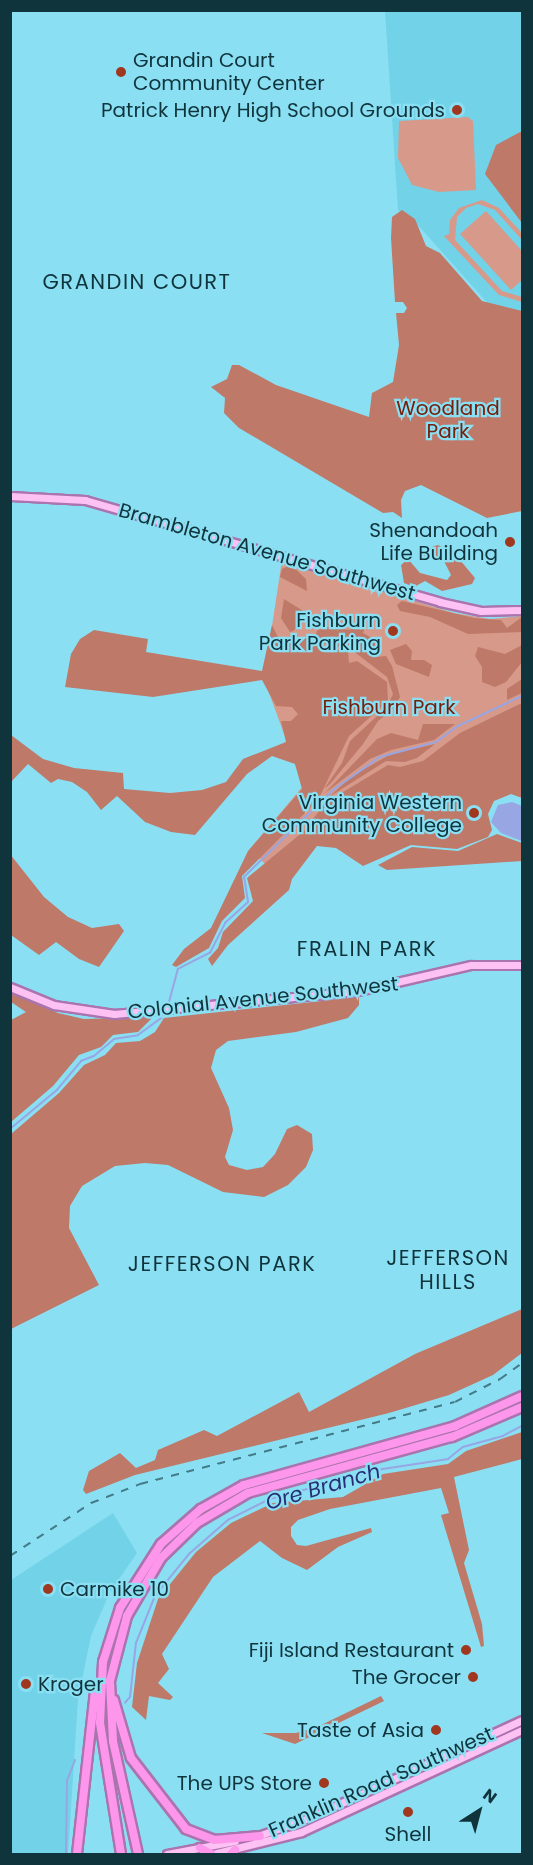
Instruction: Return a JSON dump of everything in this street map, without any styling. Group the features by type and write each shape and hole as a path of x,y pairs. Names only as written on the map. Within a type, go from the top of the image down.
{"highway":[{"path":"78,1854 94,1696 117,1614 142,1569 175,1530 216,1499 267,1477 455,1426 522,1396"},
{"path":"137,1853 111,1734 110,1681 120,1633 139,1591 170,1548 208,1516 267,1486 452,1437 522,1407"},
{"path":"103,1662 100,1723 121,1854"},
{"path":"110,1681 128,1751 179,1822 207,1840 260,1836"},
{"path":"200,1848 212,1854"}],"main road":[{"name":"Brambleton Avenue Southwest","path":"10,496 85,500 440,602 481,611 522,610"},
{"name":"Colonial Avenue Southwest","path":"10,987 39,1000 84,1012 127,1014 358,991 465,966 522,965"},
{"name":"Franklin Road Southwest","path":"167,1854 260,1836 309,1818 522,1720"},
{"name":"Franklin Road Southwest","path":"212,1854 233,1852 312,1827 522,1730"}],"shaded area":[{"name":"Patrick Henry High School Grounds","path":"385,11 522,11 522,315 492,308 417,224 398,210"},
{"path":"512,802 522,806 522,841 501,833 491,822 498,805"},
{"path":"113,1513 137,1553 110,1592 91,1636 78,1699 68,1854 11,1854 11,1580"}],"green space":[{"path":"468,117 473,121 476,190 439,192 412,185 398,158 399,121"},
{"path":"522,131 522,223 485,174 496,145"},
{"path":"482,200 499,208 522,233 522,240 495,210 478,204 466,208 457,217 455,240 502,291 522,297 522,302 499,295 444,236 449,234 450,220 459,208"},
{"name":"Woodland Park","path":"402,210 415,219 426,246 440,253 482,301 522,311 522,511 487,518 421,485 405,491 401,500 402,518 393,512 383,513 239,428 224,413 225,398 211,387 227,379 232,365 239,365 276,385 369,417 372,393 393,382 399,345 396,313 404,313 407,308 403,302 395,302 391,238 392,217"},
{"path":"486,211 522,251 522,280 511,290 460,234"},
{"path":"438,545 455,554 475,578 472,584 442,591 425,581 414,587 404,583 401,565 408,559 420,573 447,580 451,575 444,561 422,556 425,549"},
{"name":"Fishburn Park","path":"282,560 454,613 490,619 522,616 522,783 326,836 274,873 250,849 303,786 264,679"},
{"path":"291,565 306,579 307,591 280,577 282,569"},
{"path":"284,599 305,612 302,624 290,632 281,618"},
{"path":"402,601 474,618 501,620 507,628 522,617 522,632 468,634 430,617 400,611 397,605"},
{"path":"357,623 365,627 363,633 377,641 377,657 386,656 392,666 400,697 392,710 378,721 363,744 324,789 342,763 350,741 387,707 393,694 387,677 352,650 314,641 317,631 324,627 350,630"},
{"path":"272,625 280,641 291,636 299,640 307,638 321,648 348,651 349,663 357,661 387,682 388,701 349,736 318,800 242,876 245,898 222,921 209,948 176,967 172,965 184,949 211,928 248,851 302,789 295,764 272,756 247,774 195,835 171,832 145,822 117,796 101,810 87,792 72,782 58,779 51,783 28,764 11,782 11,735 43,759 74,768 123,773 124,789 170,793 202,790 226,782 243,759 286,742 281,721 291,721 298,714 292,707 276,706 262,680 153,697 65,687 71,654 80,639 94,630 148,639 146,652 262,671"},
{"path":"406,644 412,651 411,660 424,660 432,665 429,677 396,664 390,650"},
{"path":"522,645 522,662 506,682 495,687 482,682 482,667 475,656 478,647 505,654"},
{"path":"522,679 522,693 507,700 507,689"},
{"path":"522,703 522,798 511,794 494,801 488,814 492,830 488,837 457,849 411,845 363,866 336,848 317,846 292,879 289,890 228,945 212,966 208,959 218,948 223,932 253,901 247,878 304,831 325,803 388,765 400,767 423,761 460,733"},
{"path":"423,724 455,724 434,740 391,750 370,759 325,793 377,739 391,733 418,740"},
{"path":"435,744 417,758 405,762 386,761 329,797 352,776 391,754"},
{"path":"497,834 522,843 522,861 387,870 378,865 412,847 458,851"},
{"path":"10,854 44,897 68,917 92,928 119,924 124,931 99,967 79,959 56,942 39,955 11,935"},
{"path":"11,993 58,1013 84,1019 153,1017 138,1032 113,1035 101,1047 79,1055 53,1086 11,1122 11,1020 26,1012 11,1002"},
{"path":"359,997 359,1005 348,1018 296,1032 228,1041 216,1050 211,1068 229,1108 233,1130 225,1157 229,1165 247,1170 263,1167 275,1154 287,1129 297,1125 312,1134 313,1150 306,1167 288,1185 264,1197 223,1192 168,1165 145,1163 115,1166 82,1186 70,1206 69,1228 99,1285 11,1329 11,1134 59,1093 84,1065 105,1055 116,1043 140,1041 155,1032 164,1018"},
{"path":"522,1309 522,1353 493,1375 449,1395 389,1413 135,1475 86,1494 83,1490 89,1471 120,1453 136,1468 155,1460 158,1450 204,1430 217,1436 299,1392 309,1412 415,1354"},
{"path":"522,1432 522,1459 454,1477 469,1550 464,1563 482,1624 484,1646 481,1647 441,1515 449,1513 441,1488 330,1509 298,1520 291,1527 291,1536 297,1545 306,1546 371,1528 372,1532 338,1547 307,1570 282,1558 260,1541 213,1577 162,1654 169,1669 158,1683 173,1697 170,1700 149,1696 146,1720 132,1707 137,1663 158,1599 196,1552 231,1523 273,1503 343,1497 383,1474 448,1464 466,1451"},
{"path":"381,1696 384,1701 295,1744 262,1733 296,1733 317,1727"}],"waterway":[{"path":"168,1006 178,969 210,953 225,923 248,902 244,877 333,790 380,757 436,742 458,726 522,696"},
{"path":"10,1129 57,1090 81,1061 94,1056 114,1039 138,1035 161,1018"},
{"name":"Ore Branch","path":"125,1703 130,1697 136,1643 155,1596 189,1554 228,1520 270,1499 383,1469 448,1459 463,1447 503,1436 522,1426"},
{"name":"Ore Branch","path":"66,1854 67,1781 75,1760"}],"railway":[{"path":"10,1556 91,1503 140,1484 455,1402 500,1379 522,1363"}],"place":[{"name":"Grandin Court Community Center","path":"121,72"},
{"name":"Patrick Henry High School Grounds","path":"457,110"},
{"name":"Shenandoah Life Building","path":"510,542"},
{"name":"Fishburn Park Parking","path":"393,631"},
{"name":"Virginia Western Community College","path":"474,813"},
{"name":"Carmike 10","path":"48,1589"},
{"name":"Fiji Island Restaurant","path":"466,1650"},
{"name":"The Grocer","path":"473,1677"},
{"name":"Kroger","path":"26,1684"},
{"name":"Taste of Asia","path":"436,1730"},
{"name":"The UPS Store","path":"324,1783"},
{"name":"Shell","path":"408,1812"}],"district":[{"name":"GRANDIN COURT","path":"137,282"},
{"name":"FRALIN PARK","path":"367,949"},
{"name":"JEFFERSON PARK","path":"222,1264"},
{"name":"JEFFERSON HILLS","path":"448,1270"}]}
